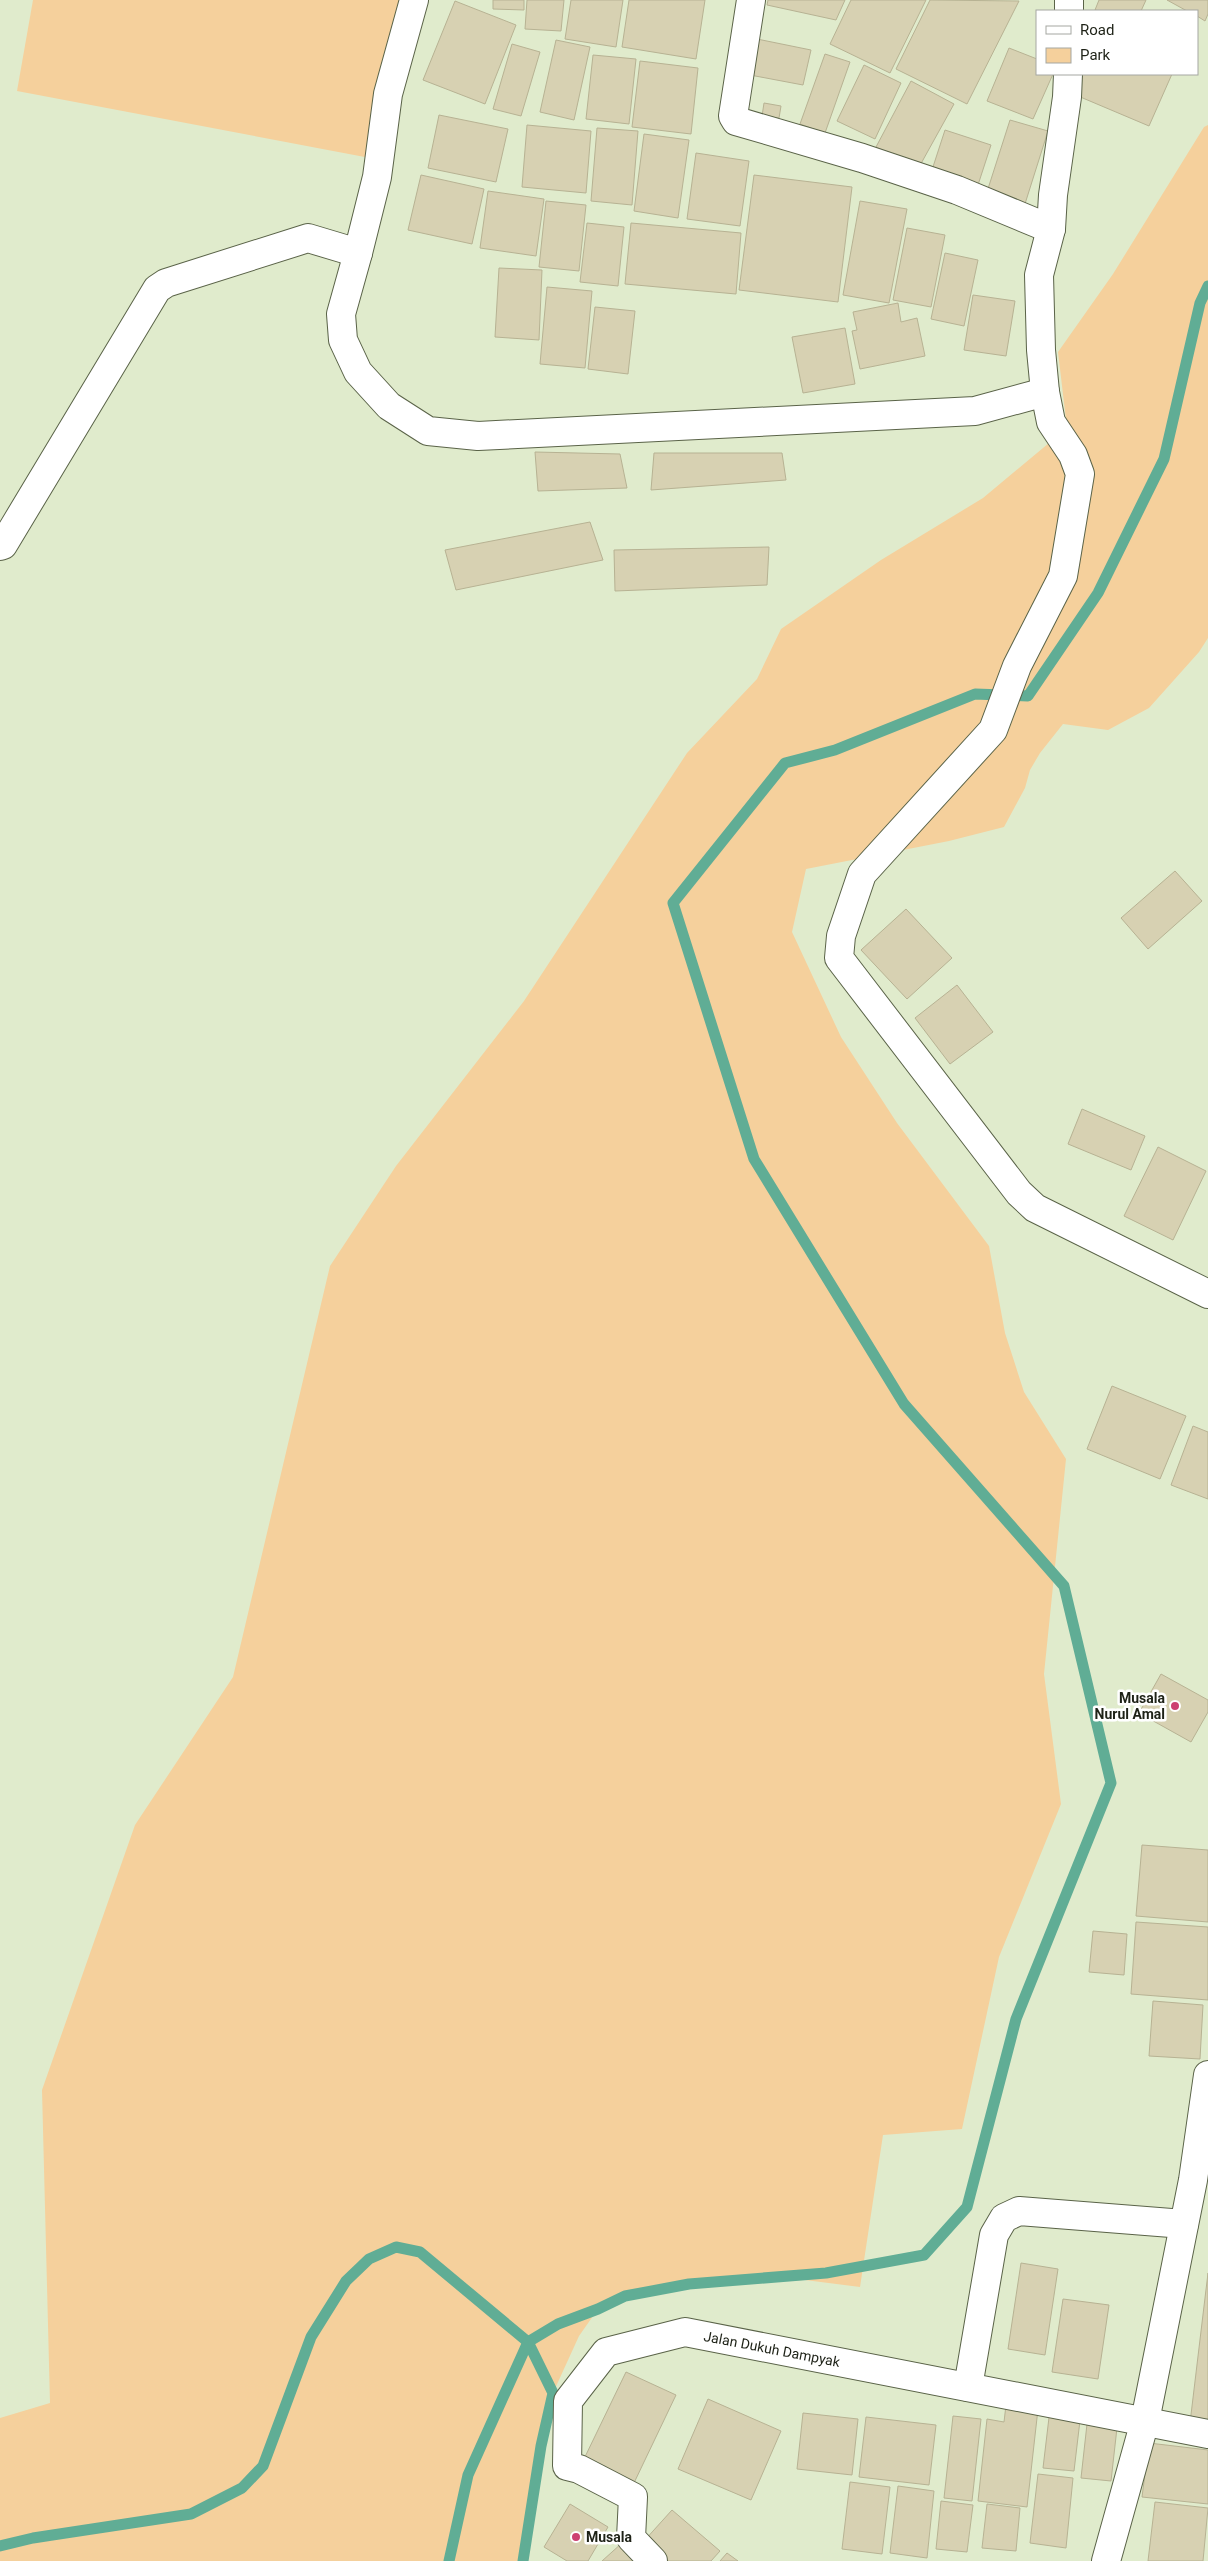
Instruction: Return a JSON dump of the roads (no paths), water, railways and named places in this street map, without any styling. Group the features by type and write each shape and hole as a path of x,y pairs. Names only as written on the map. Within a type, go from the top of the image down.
{"street":[{"path":"414,0 388,94 377,177 341,314 343,340 358,372 389,406 428,431 478,436 975,411 1045,392"},
{"path":"750,0 733,116 736,121 862,158 957,190 1051,229"},
{"path":"1068,75 1068,97 1053,195 1051,229 1039,275 1041,350 1045,392 1051,422 1072,455 1080,474 1064,576 1018,666 993,730 862,874 841,936 839,958 1019,1193 1035,1208 1208,1294"},
{"path":"0,546 3,545 157,289 166,283 308,238 358,254"},
{"path":"1106,2561 1145,2421 1184,2224 1208,2075"},
{"path":"968,2386 994,2235 1004,2218 1020,2211 1184,2224"},
{"name":"Jalan Dukuh Dampyak","path":"653,2561 631,2538 634,2497 579,2469 567,2466 568,2401 606,2352 685,2332 1208,2434"}],"waterway":[{"path":"449,2561 468,2475 528,2342 558,2324 598,2309 625,2296 689,2284 826,2273 924,2255 967,2207 1016,2019 1111,1783 1064,1586 904,1404 754,1159 673,903 785,763 835,750 975,694 1028,696 1098,593 1164,459 1200,303 1208,286"},
{"path":"0,2546 33,2538 191,2514 242,2488 263,2466 311,2337 346,2281 369,2259 396,2247 420,2252 528,2342 553,2393 541,2446 523,2561"}],"place":[{"name":"Musala Nurul Amal","path":"1175,1706"},
{"name":"Musala","path":"576,2537"}]}
